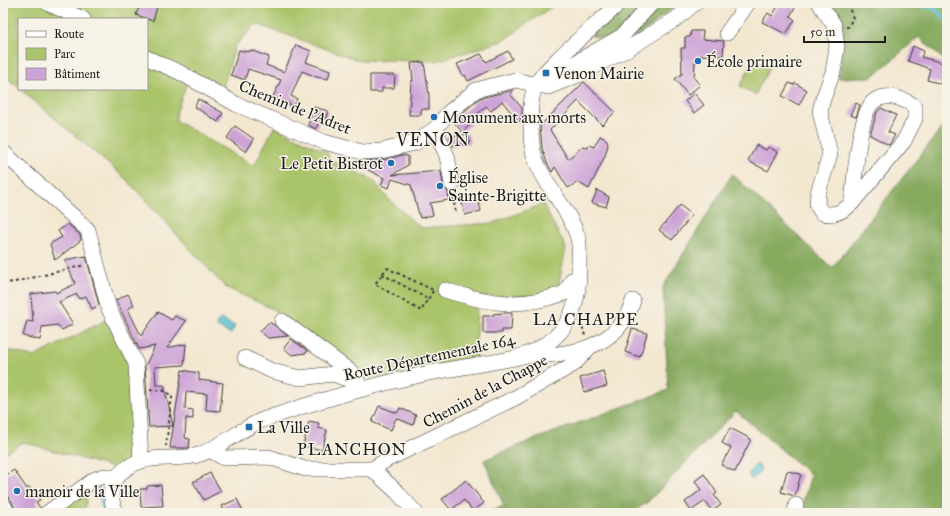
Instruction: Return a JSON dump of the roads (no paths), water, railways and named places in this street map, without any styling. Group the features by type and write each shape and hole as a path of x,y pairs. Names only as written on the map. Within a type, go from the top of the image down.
{"street":[{"path":"47,3 80,18"},
{"name":"Route Départementale 164","path":"116,478 141,461 165,457 192,456 210,450 260,421 360,386 519,357 534,352 552,341 568,324 574,308 578,280 578,239 567,210 542,173 535,159 531,143 530,109 542,85 560,58 617,3"},
{"path":"542,85 563,70 622,36 652,3"},
{"path":"542,85 578,75 629,48 676,19 695,3"},
{"path":"727,33 748,3"},
{"path":"819,3 834,25 837,46 833,72 820,111 830,154 818,193 817,205 822,213 831,216 845,210 852,203 904,141 915,119 915,106 903,99 887,97 874,101 864,116 852,203"},
{"name":"Chemin de l'Adret","path":"148,58 178,72 236,104 324,142 362,152 397,148 415,143 435,129 448,112 476,90 515,80 542,85"},
{"path":"435,129 447,156 452,184"},
{"path":"3,152 88,230 109,309 136,364 136,389 141,461"},
{"path":"439,290 486,301 527,303 565,293 572,280 578,280"},
{"path":"519,357 549,356 587,350 618,330 629,313 633,301"},
{"path":"282,321 355,375 360,386"},
{"name":"Chemin de la Chappe","path":"372,469 388,459 515,398 574,364 587,350"},
{"path":"245,358 272,371 300,378 333,374 360,386"},
{"path":"210,450 224,458 270,457 305,469 372,469 397,492 416,513"},
{"path":"47,513 95,479 104,476 116,478 111,492 115,513"},
{"path":"3,505 8,513"}],"water":[{"path":"221,319 235,326 231,334 217,327 217,322"},
{"path":"755,465 759,465 761,470 752,480 748,475"}],"waterway":[{"path":"912,3 935,9 947,21"},
{"path":"99,483 98,491 105,513"}],"place":[{"name":"École primaire","path":"698,61"},
{"name":"Venon Mairie","path":"546,73"},
{"name":"Monument aux morts","path":"434,117"},
{"name":"Le Petit Bistrot","path":"391,163"},
{"name":"Église Sainte-Brigitte","path":"440,186"},
{"name":"La Ville","path":"249,427"},
{"name":"manoir de la Ville","path":"17,491"}],"district":[{"name":"VENON","path":"433,140"},
{"name":"LA CHAPPE","path":"586,319"},
{"name":"PLANCHON","path":"352,449"}]}
